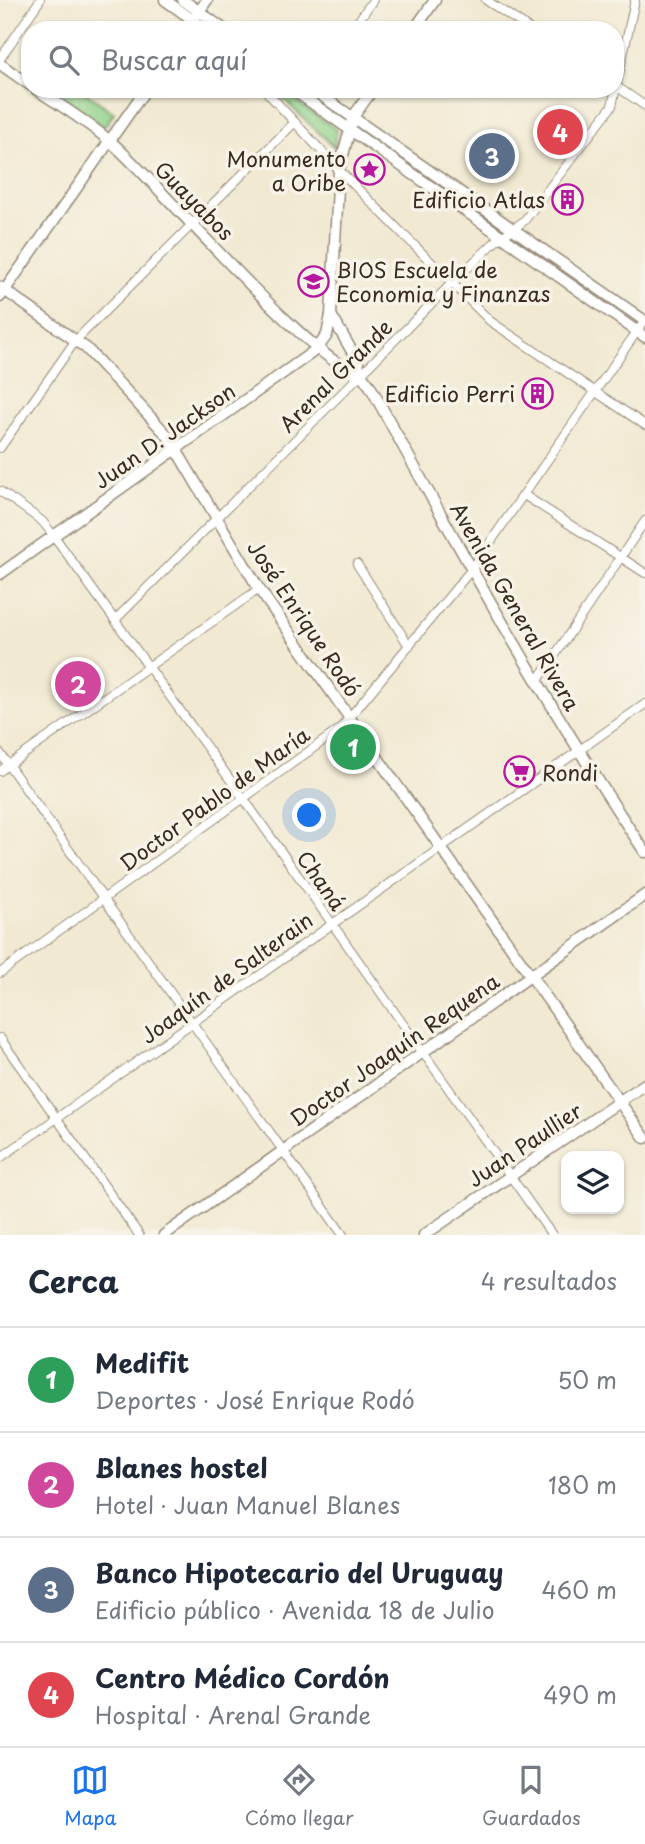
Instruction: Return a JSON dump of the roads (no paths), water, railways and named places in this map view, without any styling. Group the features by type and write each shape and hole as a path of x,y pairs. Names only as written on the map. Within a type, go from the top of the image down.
{"street":[{"path":"26,21 40,0"},
{"path":"165,0 206,21"},
{"path":"183,0 200,21"},
{"path":"192,21 207,0"},
{"path":"358,21 373,0"},
{"path":"420,21 435,0"},
{"path":"486,0 518,21"},
{"name":"Arenal Grande","path":"624,50 635,0"},
{"path":"21,29 0,62 21,78"},
{"path":"624,93 645,107"},
{"name":"Guayabos","path":"49,98 111,141 317,349"},
{"path":"2,292 140,98"},
{"path":"272,98 339,170 490,321 645,425"},
{"path":"305,98 645,320"},
{"path":"325,98 641,335"},
{"path":"361,374 349,372 317,349 327,335 331,315 339,170 353,117 367,98"},
{"name":"Arenal Grande","path":"115,620 452,283 524,221 612,106 614,98"},
{"path":"0,449 76,340 295,122"},
{"name":"José Enrique Rodó","path":"2,292 76,340 94,356 178,450 258,589 645,1138"},
{"name":"Avenida General Rivera","path":"331,315 471,570 578,752 645,852"},
{"name":"Doctor Pablo de María","path":"0,973 340,729 471,570 596,393 641,335 645,320"},
{"name":"Juan D. Jackson","path":"0,574 317,349"},
{"name":"Chaná","path":"0,491 42,521 54,536 244,799 552,1235"},
{"path":"524,495 645,573"},
{"path":"537,682 645,521"},
{"path":"357,564 409,646"},
{"path":"0,771 258,589"},
{"name":"Joaquín de Salterain","path":"0,1158 645,704"},
{"path":"0,753 343,1235"},
{"name":"Doctor Joaquín Requena","path":"164,1235 645,895"},
{"path":"0,1038 139,1235"},
{"name":"Juan Paullier","path":"424,1235 645,1084"}],"place":[{"name":"Centro Médico Cordón","path":"560,132"},
{"name":"Banco Hipotecario del Uruguay","path":"492,156"},
{"name":"Monumento a Oribe","path":"369,170"},
{"name":"Edificio Atlas","path":"568,199"},
{"name":"BIOS Escuela de Economia y Finanzas","path":"313,281"},
{"name":"Edificio Perri","path":"538,393"},
{"name":"Blanes hostel","path":"78,684"},
{"name":"Medifit","path":"353,747"},
{"name":"Rondi","path":"519,772"}]}
